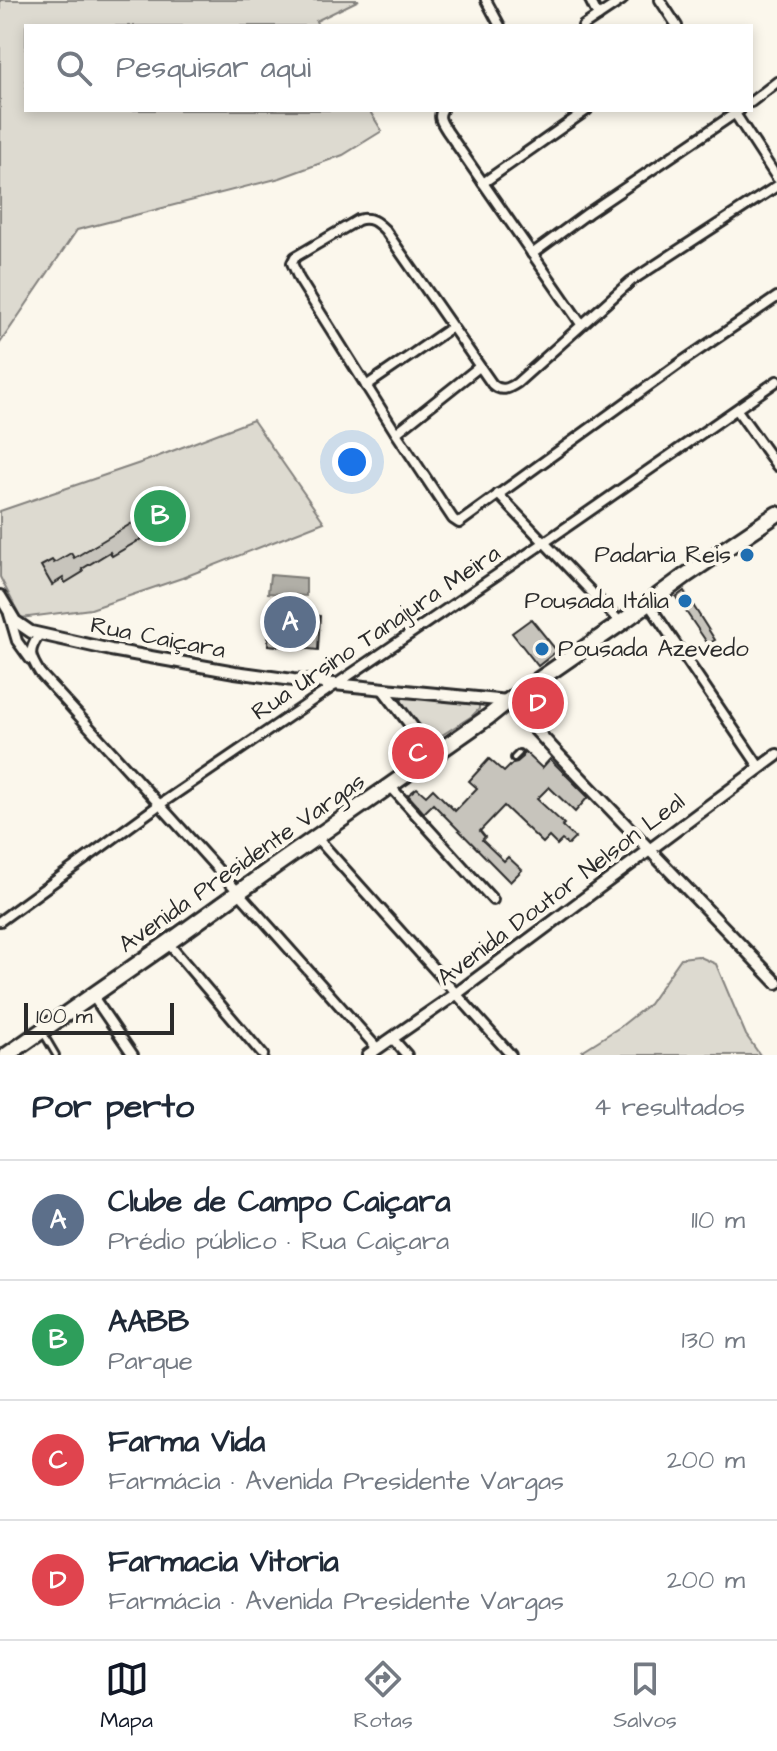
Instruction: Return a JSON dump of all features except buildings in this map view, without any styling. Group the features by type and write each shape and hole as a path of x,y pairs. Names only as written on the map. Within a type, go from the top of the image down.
{"main road":[{"name":"Avenida Presidente Vargas","path":"7,1055 777,514"}],"street":[{"path":"486,0 499,24"},
{"path":"590,0 598,16"},
{"path":"586,24 622,0"},
{"path":"660,0 676,24"},
{"path":"753,100 777,82"},
{"path":"441,112 441,121 581,324"},
{"path":"483,183 584,112"},
{"path":"532,254 735,112"},
{"path":"737,112 777,178"},
{"path":"777,186 631,281 517,383 501,390 479,367 385,230 372,219 365,217 358,220 295,257 292,265 396,433 455,522 459,523 777,297"},
{"path":"366,386 452,327"},
{"path":"396,433 479,367"},
{"name":"Rua Ursino Tanajura Meira","path":"0,921 159,805 777,381"},
{"path":"737,410 777,466"},
{"path":"498,494 621,623"},
{"path":"0,596 17,641 40,673 239,892 373,1051"},
{"path":"648,603 760,768"},
{"path":"8,611 22,627 39,635 31,648 33,663"},
{"name":"Rua Caiçara","path":"39,635 190,665 279,678 508,701"},
{"path":"384,690 434,755"},
{"path":"508,701 777,983"},
{"name":"Avenida Doutor Nelson Leal","path":"373,1051 456,994 777,755"},
{"path":"390,786 493,900"},
{"path":"316,837 511,1055"},
{"path":"168,943 263,1055"},
{"path":"92,995 133,1055"},
{"path":"392,1038 407,1055"}],"lane":[{"path":"514,758 519,753"},
{"path":"41,1031 56,1055"}],"shaded area":[{"path":"0,0 359,0 316,21 317,24 24,24 24,112 370,112 382,131 343,155 280,178 77,230 0,343"},
{"path":"253,420 324,522 182,578 91,609 21,618 0,577 0,511"},
{"path":"270,575 306,578 306,596 268,593"},
{"path":"401,697 479,704 479,709 431,742 402,702"},
{"path":"698,956 716,964 746,1035 760,1055 585,1055 582,1051 649,1004 681,958"}],"place":[{"name":"AABB","path":"160,516"},
{"name":"Padaria Reis","path":"747,555"},
{"name":"Pousada Itália","path":"685,601"},
{"name":"Clube de Campo Caiçara","path":"290,622"},
{"name":"Pousada Azevedo","path":"542,649"},
{"name":"Farmacia Vitoria","path":"538,703"},
{"name":"Farma Vida","path":"418,753"}]}
